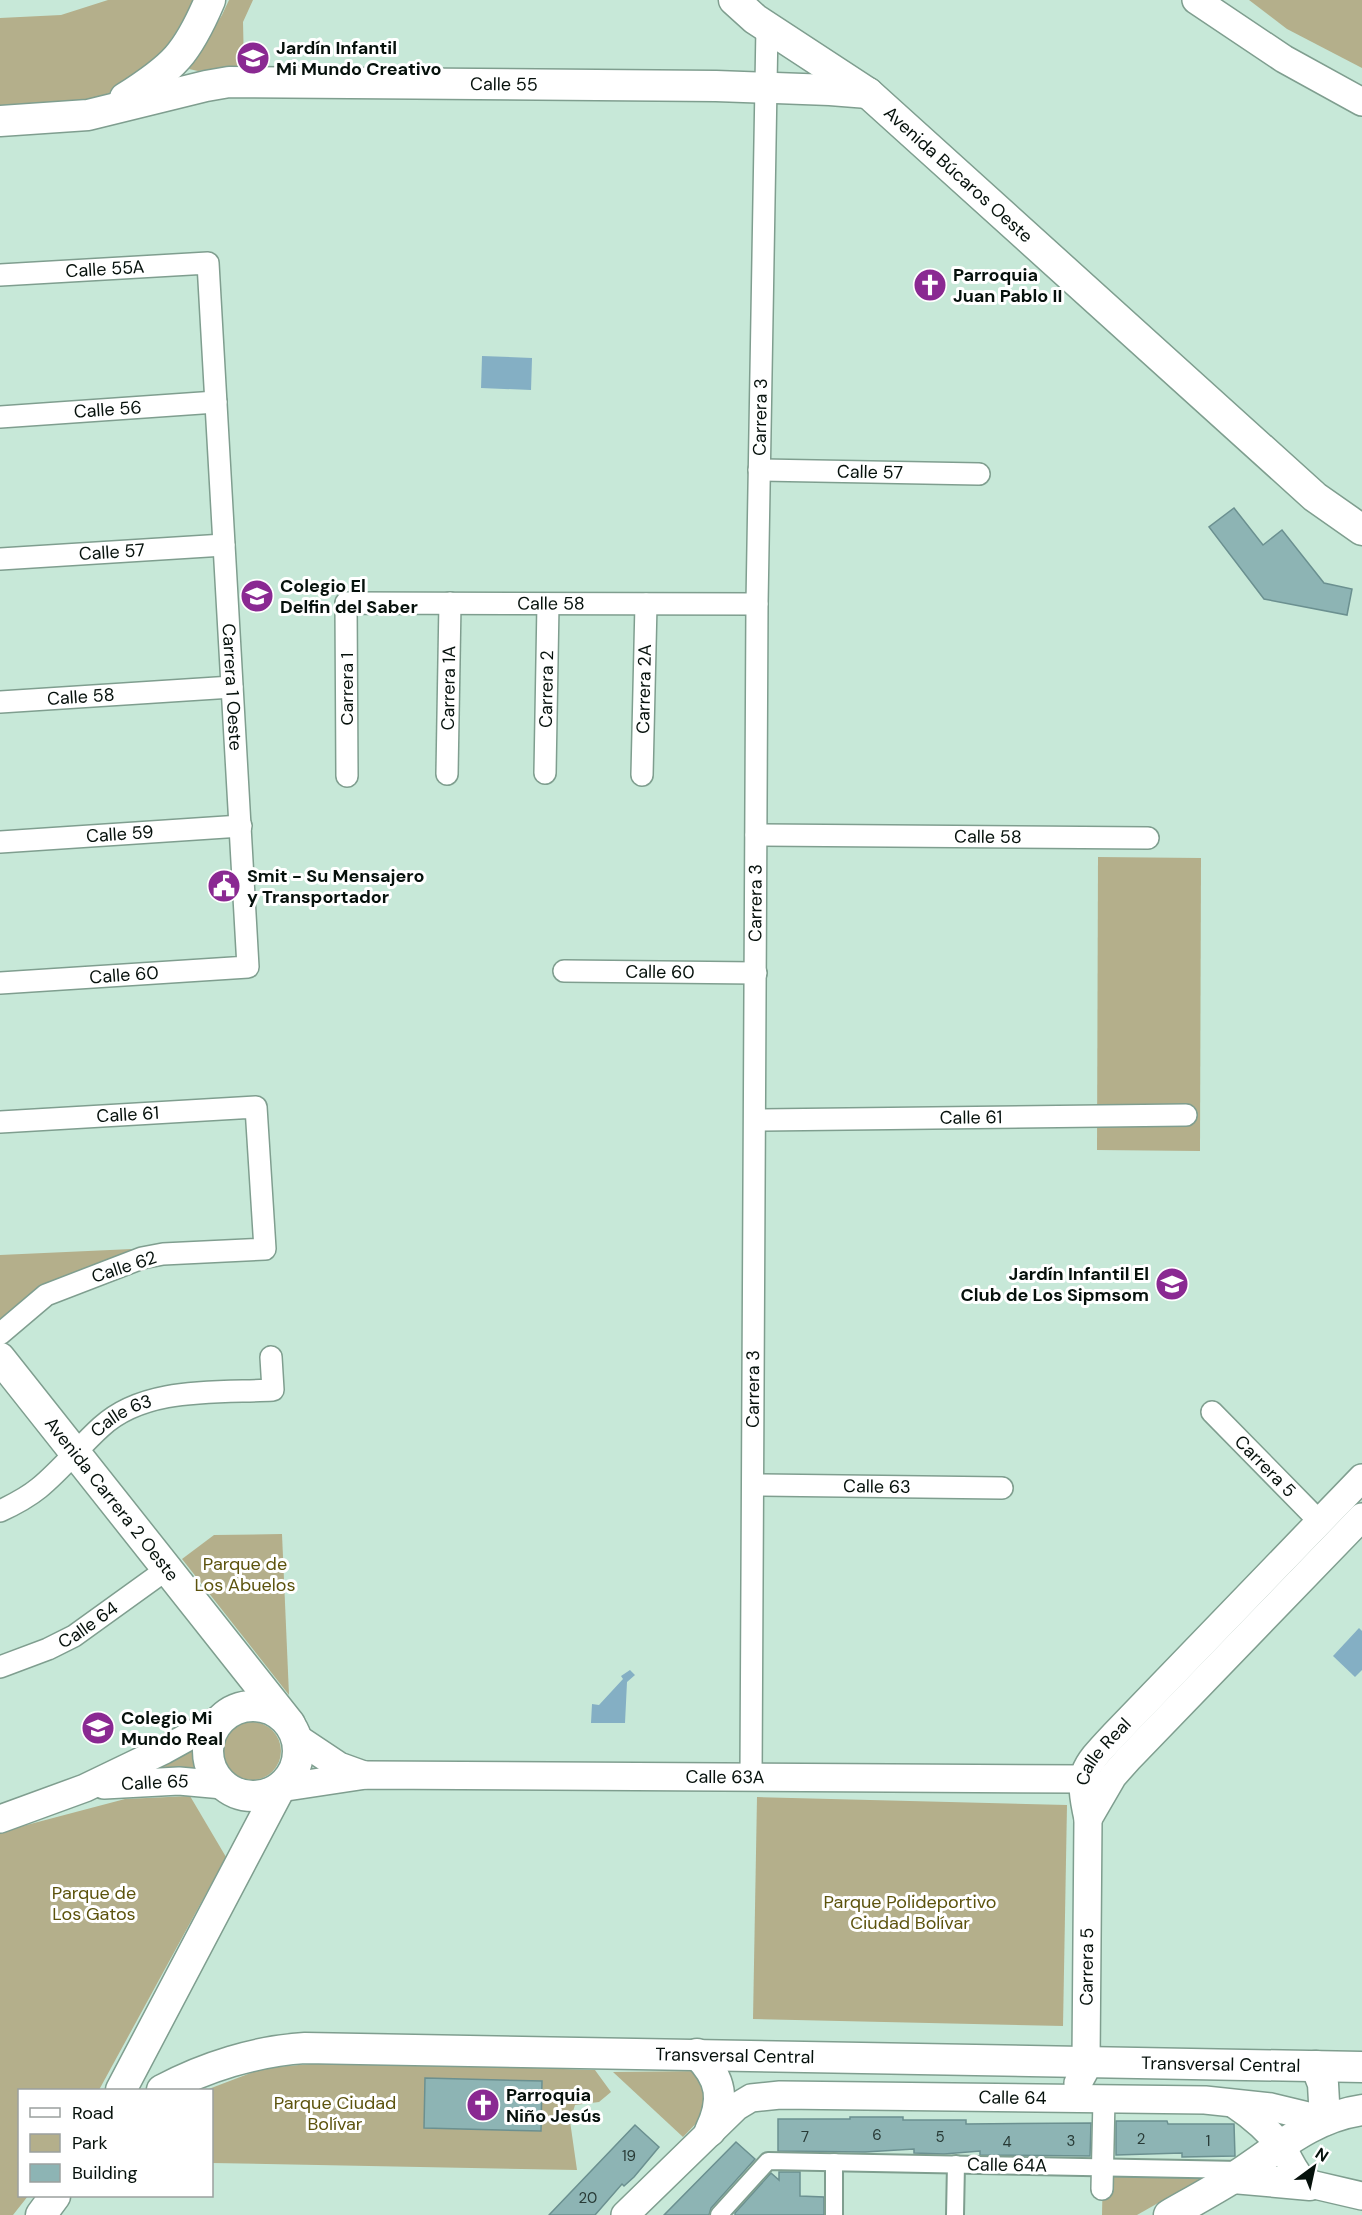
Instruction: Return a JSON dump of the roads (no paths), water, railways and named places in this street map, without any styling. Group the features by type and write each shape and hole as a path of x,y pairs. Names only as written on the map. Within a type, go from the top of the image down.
{"main road":[{"path":"105,111 157,78 170,66 189,43 210,0"},
{"name":"Avenida Búcaros Oeste","path":"734,0 767,27 868,93 1315,497 1362,530"},
{"name":"Calle 55","path":"0,121 70,117 229,82 766,88 868,93"},
{"name":"Avenida Carrera 2 Oeste","path":"0,1358 293,1731"},
{"path":"242,1860 245,1821 230,1789 214,1774 208,1759 208,1744 213,1730 242,1692 245,1668"},
{"path":"122,2089 280,1788 290,1778 296,1766 298,1752 293,1731 279,1714 265,1707 249,1706 228,1713"},
{"path":"230,1789 251,1797 266,1795 280,1788"},
{"path":"152,2030 152,2044 157,2057 166,2068 179,2074 194,2074"},
{"name":"Transversal Central","path":"166,2089 194,2074 242,2058 287,2049 305,2048 1362,2067"},
{"path":"698,2054 710,2067 717,2082 720,2099 717,2116 710,2131"},
{"name":"Transversal Central","path":"1316,2066 1323,2084 1325,2120"},
{"path":"1169,2215 1239,2174 1295,2158 1325,2120 1362,2110"},
{"path":"1239,2174 1295,2158"},
{"path":"41,2215 54,2197"}],"street":[{"path":"1197,0 1284,59 1362,102"},
{"name":"Carrera 3","path":"751,1777 756,604 767,27"},
{"name":"Calle 55A","path":"0,275 208,262"},
{"name":"Carrera 1 Oeste","path":"208,262 248,967"},
{"name":"Calle 56","path":"0,417 216,402"},
{"name":"Calle 57","path":"759,470 980,474"},
{"name":"Calle 57","path":"0,559 224,545"},
{"name":"Calle 58","path":"346,603 756,604"},
{"name":"Carrera 1","path":"346,603 347,776"},
{"name":"Carrera 1A","path":"447,774 450,603"},
{"name":"Carrera 2","path":"545,773 548,604"},
{"name":"Carrera 2A","path":"642,775 646,604"},
{"name":"Calle 58","path":"0,702 232,687"},
{"name":"Calle 59","path":"0,842 240,826"},
{"name":"Calle 58","path":"756,835 1148,838"},
{"name":"Calle 60","path":"0,983 248,967"},
{"name":"Calle 60","path":"564,971 756,973"},
{"name":"Calle 61","path":"0,1122 256,1107 265,1249"},
{"name":"Calle 61","path":"755,1120 1186,1114"},
{"name":"Calle 62","path":"0,1334 46,1295 142,1258 163,1254 265,1249"},
{"name":"Calle 63","path":"0,1511 38,1490 103,1425 127,1409 151,1401 190,1395 273,1390 271,1357"},
{"name":"Carrera 5","path":"1212,1412 1320,1522"},
{"name":"Calle Real","path":"1088,1819 1082,1779 1090,1761 1362,1478"},
{"name":"Calle 63","path":"753,1485 1002,1488"},
{"name":"Calle Real","path":"1088,1819 1113,1776 1129,1758 1362,1517"},
{"name":"Calle 64","path":"0,1667 48,1649 74,1636 167,1569"},
{"name":"Calle 65","path":"0,1819 85,1788 164,1750 228,1713"},
{"name":"Calle 63A","path":"293,1731 339,1767 366,1775"},
{"name":"Calle 63A","path":"280,1788 366,1775 1082,1779"},
{"name":"Calle 65","path":"85,1788 119,1783 179,1781 230,1789"},
{"name":"Carrera 5","path":"1055,2097 1065,2095 1074,2089 1084,2072 1086,2061 1088,1819"},
{"name":"Calle 64","path":"625,2215 710,2131 736,2107 751,2098 770,2096 1055,2097 1205,2100 1271,2107 1325,2120"},
{"path":"1102,2189 1104,2099"},
{"path":"1233,2103 1266,2129 1295,2158 1362,2196"},
{"name":"Calle 64A","path":"718,2215 768,2161 1103,2167 1239,2174"},
{"path":"834,2162 834,2215"},
{"path":"955,2215 956,2164"}],"water":[{"path":"482,356 532,358 531,390 481,388"},
{"path":"1359,1628 1362,1631 1362,1670 1355,1677 1333,1656"},
{"path":"630,1670 635,1675 627,1682 625,1723 591,1723 592,1704 599,1705 623,1679 621,1676"}],"place":[{"name":"Jardín Infantil Mi Mundo Creativo","path":"253,58"},
{"name":"Parroquia Juan Pablo II","path":"930,285"},
{"name":"Colegio El Delfin del Saber","path":"257,596"},
{"name":"Smit - Su Mensajero y Transportador","path":"224,886"},
{"name":"Jardín Infantil El Club de Los Sipmsom","path":"1172,1284"},
{"name":"Colegio Mi Mundo Real","path":"98,1728"},
{"name":"Parroquia Niño Jesús","path":"483,2105"}],"park label":[{"name":"Parque de Los Abuelos","path":"245,1574"},
{"name":"Parque de Los Gatos","path":"94,1903"},
{"name":"Parque Polideportivo Ciudad Bolívar","path":"910,1912"},
{"name":"Parque Ciudad Bolívar","path":"335,2113"}]}
